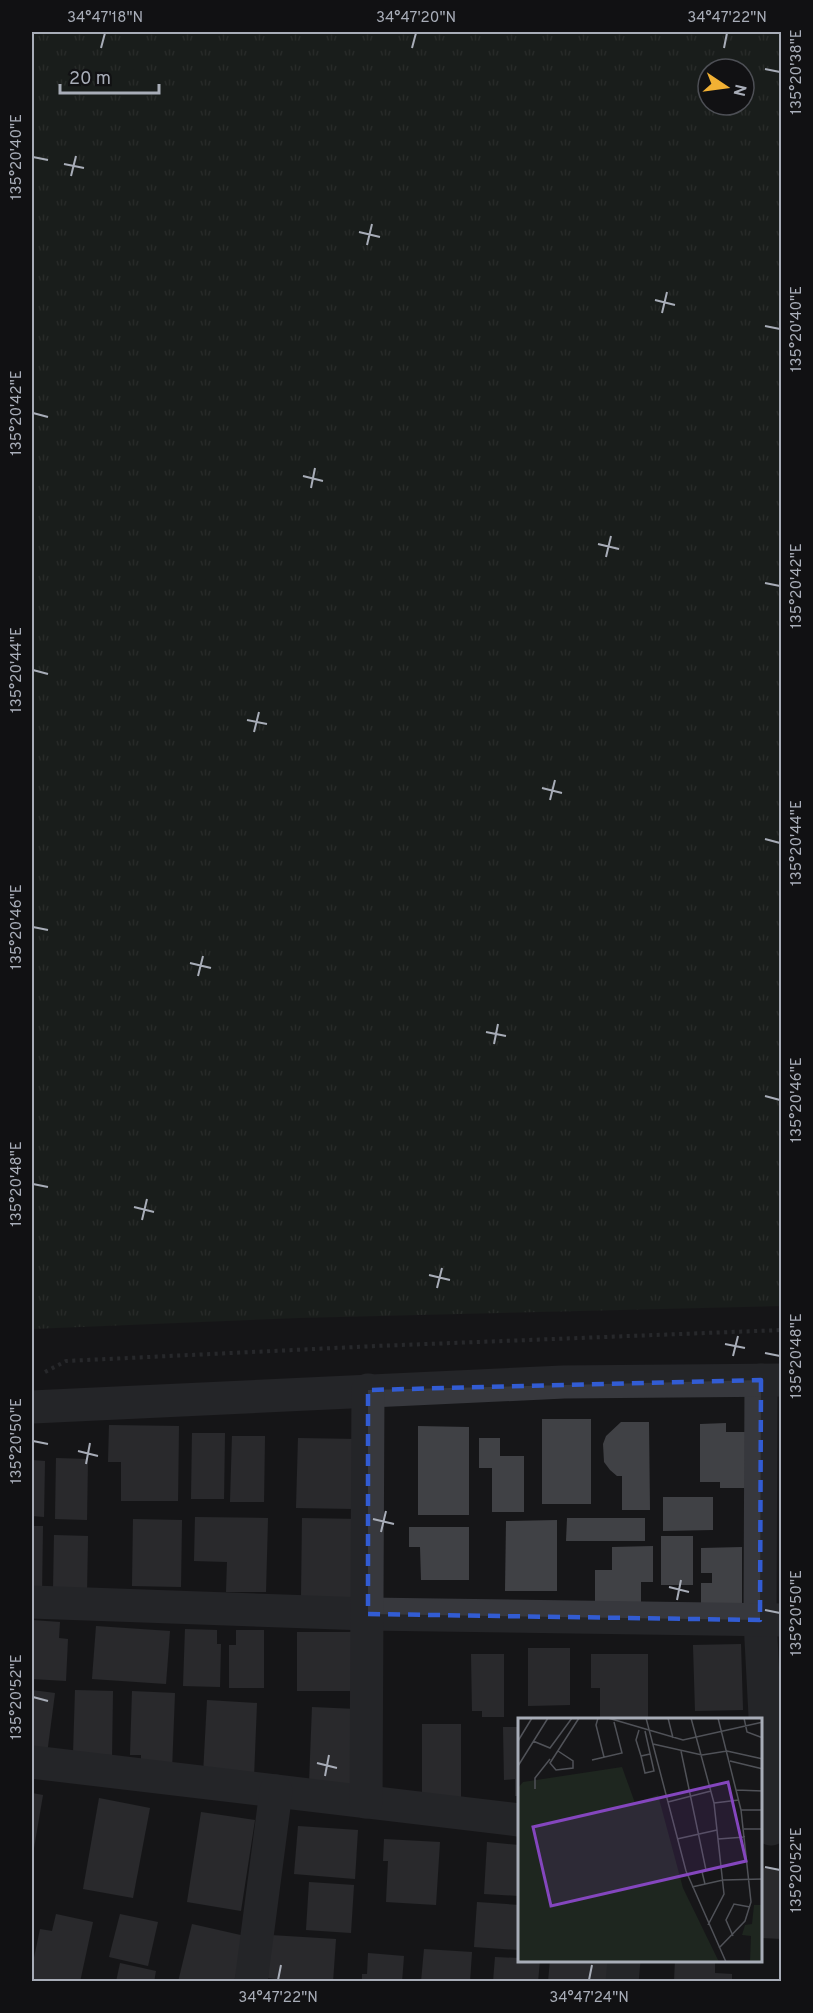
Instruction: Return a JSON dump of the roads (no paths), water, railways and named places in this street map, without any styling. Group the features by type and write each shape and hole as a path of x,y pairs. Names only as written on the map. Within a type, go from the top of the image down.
{"street":[{"path":"32,1407 564,1382 771,1380 771,1829"},
{"path":"366,1802 368,1390"},
{"path":"32,1602 368,1614 771,1620"},
{"path":"32,1762 518,1820"},
{"path":"251,1982 276,1791"},
{"path":"622,1982 624,1962"}]}
